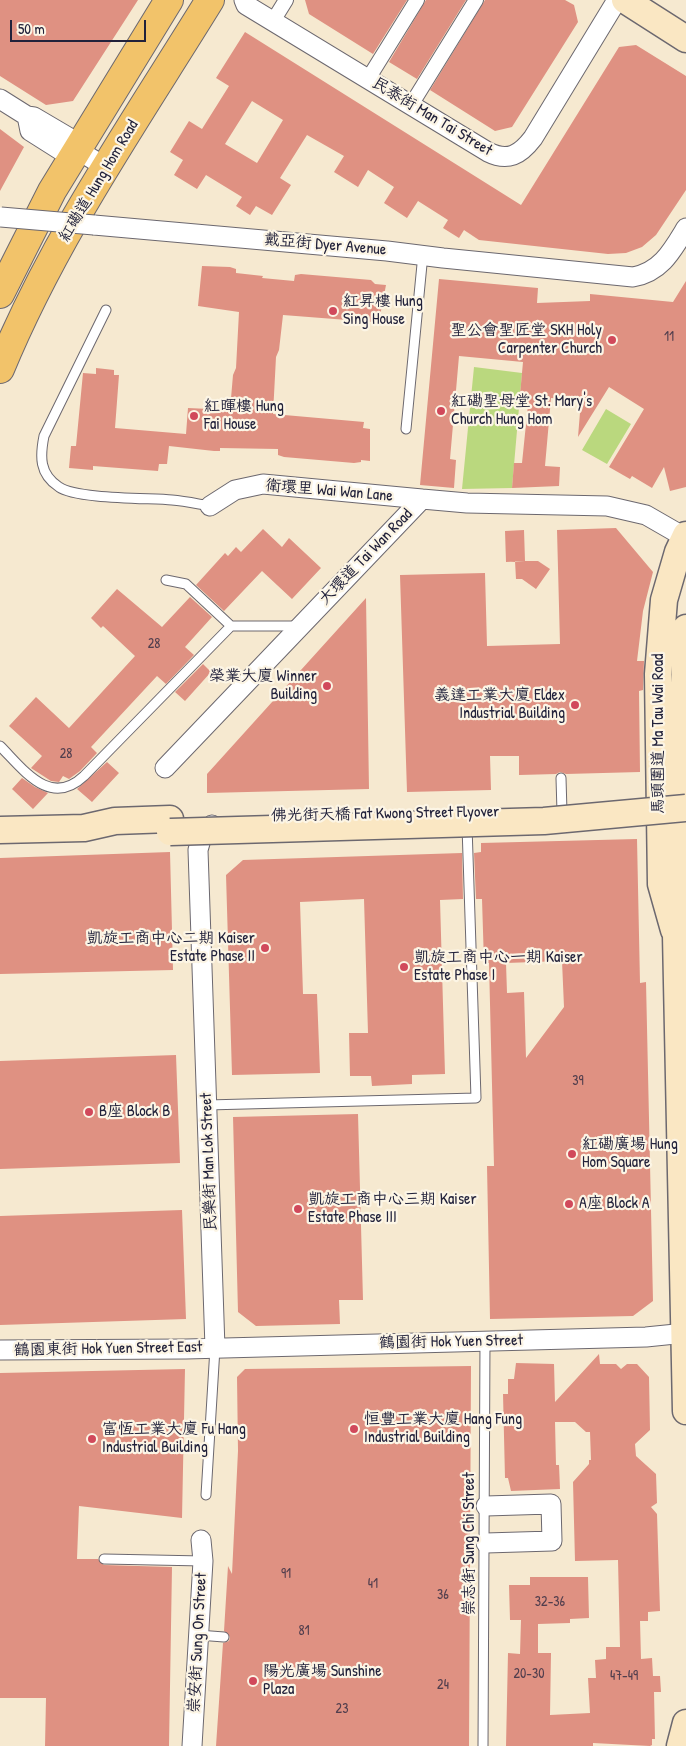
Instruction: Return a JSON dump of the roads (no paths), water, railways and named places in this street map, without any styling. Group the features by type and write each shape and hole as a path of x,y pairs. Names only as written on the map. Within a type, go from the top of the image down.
{"main road":[{"name":"紅磡道 Hung Hom Road","path":"0,294 52,191 76,149 169,0"},
{"name":"紅磡道 Hung Hom Road","path":"0,369 40,280 210,0"},
{"path":"625,0 686,39"},
{"name":"馬頭圍道 Ma Tau Wai Road","path":"676,935 660,884 657,688 660,630 668,584 686,537"},
{"name":"馬頭圍道 Ma Tau Wai Road","path":"686,628 684,721 685,884 676,935 682,1088 686,1411"},
{"name":"佛光街天橋 Fat Kwong Street Flyover","path":"170,825 543,811 686,798"},
{"name":"佛光街天橋 Fat Kwong Street Flyover","path":"0,830 84,828 115,821 170,825 544,821 686,808"},
{"path":"680,1746 686,1722"}],"street":[{"name":"民泰街 Man Tai Street","path":"244,0 246,5 497,156 515,156 533,138 618,0"},
{"path":"273,21 286,0"},
{"path":"368,79 417,0"},
{"path":"411,105 476,0"},
{"path":"0,99 26,116 30,131 60,150 76,149 107,168"},
{"name":"戴亞街 Dyer Avenue","path":"1,217 423,254 443,258 624,276 650,272 664,262 686,228"},
{"name":"衛環里 Wai Wan Lane","path":"210,506 235,490 263,484 422,499"},
{"name":"大環道 Tai Wan Road","path":"171,765 299,626 422,499 468,503 607,506 646,515 686,537"},
{"path":"467,816 623,808 659,802"},
{"name":"民樂街 Man Lok Street","path":"215,1348 199,842 206,830 211,826 224,822 467,816"},
{"name":"鶴園街 Hok Yuen Street","path":"215,1348 646,1337 685,1333"},
{"name":"鶴園東街 Hok Yuen Street East","path":"0,1350 215,1348"},
{"path":"486,1506 551,1504 552,1541 486,1543"},
{"name":"崇安街 Sung On Street","path":"192,1746 203,1561 201,1540"}],"lane":[{"path":"406,429 423,254"},
{"path":"106,310 44,436 40,456 46,474 59,488 78,493 174,500 210,506"},
{"path":"166,580 186,584 231,626 299,626"},
{"path":"0,746 37,782 53,788 70,786 84,776 231,626"},
{"path":"561,778 562,812"},
{"path":"207,1105 476,1098 467,816"},
{"name":"崇志街 Sung Chi Street","path":"483,1746 486,1342"},
{"name":"民樂街 Man Lok Street","path":"206,1495 215,1348"},
{"path":"104,1559 203,1561"},
{"path":"198,1635 224,1637"}],"place":[{"name":"紅昇樓 Hung Sing House","path":"333,311"},
{"name":"聖公會聖匠堂 SKH Holy Carpenter Church","path":"612,340"},
{"name":"紅磡聖母堂 St. Mary's Church Hung Hom","path":"441,411"},
{"name":"紅暉樓 Hung Fai House","path":"194,416"},
{"name":"榮業大廈 Winner Building","path":"327,686"},
{"name":"義達工業大廈 Eldex Industrial Building","path":"575,705"},
{"name":"凱旋工商中心二期 Kaiser Estate Phase II","path":"265,948"},
{"name":"凱旋工商中心一期 Kaiser Estate Phase I","path":"404,967"},
{"name":"B座 Block B","path":"89,1112"},
{"name":"紅磡廣場 Hung Hom Square","path":"572,1154"},
{"name":"A座 Block A","path":"569,1204"},
{"name":"凱旋工商中心三期 Kaiser Estate Phase III","path":"298,1209"},
{"name":"恒豐工業大廈 Hang Fung Industrial Building","path":"354,1429"},
{"name":"富恆工業大廈 Fu Hang Industrial Building","path":"92,1439"},
{"name":"陽光廣場 Sunshine Plaza","path":"253,1681"}]}
